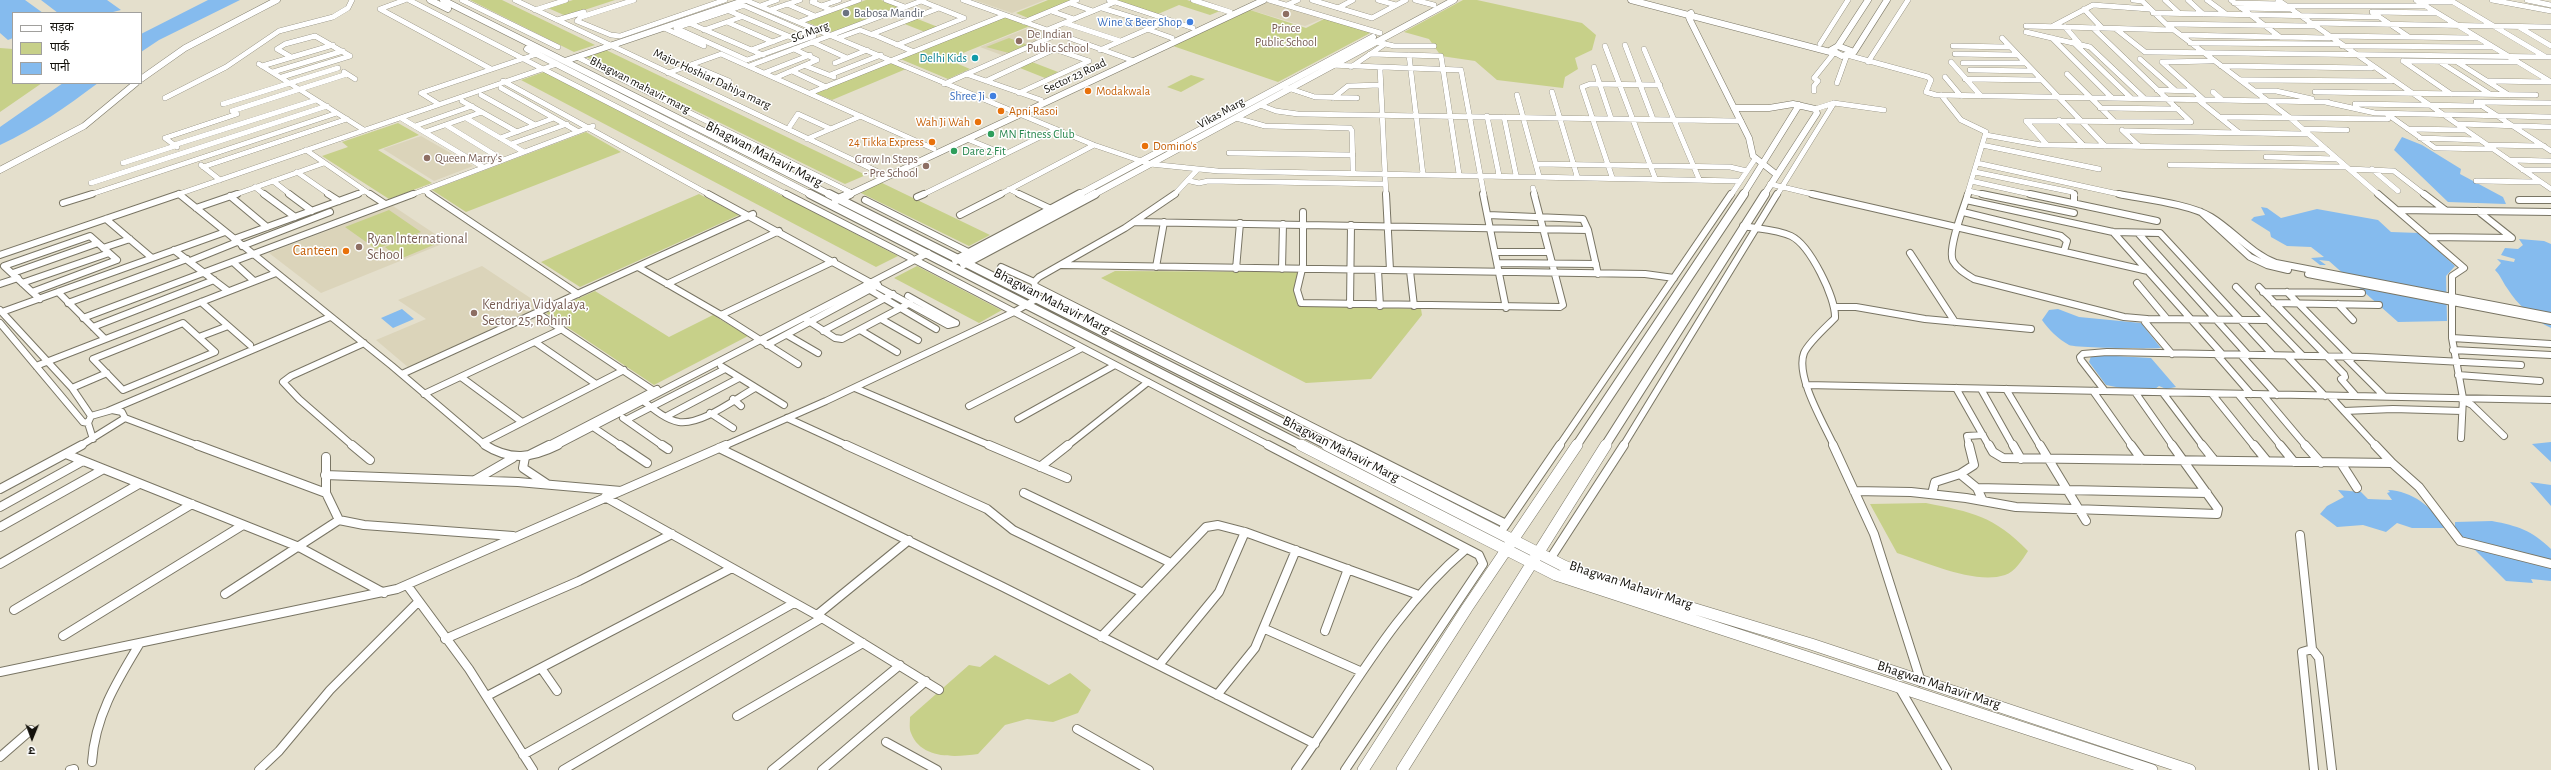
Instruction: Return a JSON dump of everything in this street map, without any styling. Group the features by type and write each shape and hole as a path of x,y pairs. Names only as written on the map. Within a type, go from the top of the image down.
{"street":[{"path":"142,78 185,48 277,0"},
{"path":"165,98 226,67 279,31 333,17 348,8 352,0"},
{"path":"405,0 380,9 492,69"},
{"path":"409,0 913,259 1479,555 1483,564 1345,770"},
{"path":"430,0 537,54 560,62 664,28 672,24"},
{"path":"443,0 546,52 560,62"},
{"path":"462,0 558,48 546,52"},
{"name":"Major Hoshiar Dahiya marg","path":"515,0 538,9"},
{"name":"Major Hoshiar Dahiya marg","path":"523,0 560,20 887,174"},
{"path":"538,9 566,0"},
{"path":"560,20 621,0"},
{"path":"634,0 580,17 577,21 611,35 620,36 745,0 881,55 944,84 1018,113 1056,130 1150,164 1197,170 1577,176 1740,181"},
{"path":"700,13 725,0"},
{"path":"0,255 738,0"},
{"path":"760,6 777,0"},
{"path":"770,10 800,0"},
{"path":"815,0 812,2 831,10"},
{"path":"821,6 839,0"},
{"path":"799,22 859,0"},
{"path":"886,0 905,7"},
{"path":"897,45 964,18 922,0"},
{"name":"SG Marg","path":"749,66 922,0"},
{"path":"963,0 1130,60"},
{"path":"1024,22 1077,0"},
{"path":"1109,0 1193,28"},
{"path":"1193,0 1230,12"},
{"path":"1204,4 1214,0"},
{"name":"Sector 23 Road","path":"832,199 967,139 1172,38 1255,0"},
{"name":"Sector 23 Road","path":"887,174 934,149 1018,113 1040,100 1264,0"},
{"path":"1268,0 1380,33"},
{"path":"1287,5 1298,0"},
{"path":"1312,0 1372,18 1406,0"},
{"path":"1338,8 1353,0"},
{"path":"1378,0 1396,5"},
{"path":"1415,0 1434,5"},
{"name":"Vikas Marg","path":"963,260 1141,161 1444,0"},
{"name":"Vikas Marg","path":"963,260 1150,164 1454,0"},
{"path":"1631,0 1690,13"},
{"path":"1646,0 1819,47 1851,49 1854,52"},
{"path":"1819,47 1848,0"},
{"path":"1814,91 1814,86 1818,81 1814,78 1836,49 1868,0"},
{"path":"1837,83 1847,55 1854,52 1887,0"},
{"path":"1868,62 1908,0"},
{"path":"2133,0 2142,0 2151,11 2166,24 2289,117 2429,236 2464,268 2452,276 2453,350 2463,399 2461,438"},
{"path":"2165,0 2179,14"},
{"path":"2188,0 2203,14"},
{"path":"2207,0 2226,14"},
{"path":"2278,0 2440,115 2466,130 2551,189"},
{"path":"2353,0 2409,37"},
{"path":"2492,0 2551,11"},
{"path":"2528,0 2551,5"},
{"path":"2548,0 2551,5"},
{"path":"2418,1 2452,1 2551,60"},
{"path":"2418,1 2551,82"},
{"path":"1047,30 1115,2"},
{"path":"2233,2 2257,2 2289,8 2437,13"},
{"path":"2233,2 2281,37"},
{"path":"1070,3 1093,11"},
{"path":"787,4 815,16"},
{"path":"606,5 611,7"},
{"path":"2053,26 2084,9 2098,5 2179,14 2379,17"},
{"path":"2241,8 2361,5 2426,6"},
{"path":"744,6 814,36 747,60 676,28 689,23 726,10 744,6"},
{"path":"873,35 939,8"},
{"path":"1102,8 1157,25"},
{"path":"2084,9 2102,28"},
{"path":"726,10 800,41"},
{"path":"1051,11 1074,19"},
{"path":"460,15 468,13"},
{"path":"1690,13 1749,138 1758,162 1777,175"},
{"path":"810,94 912,51 1005,15"},
{"path":"704,30 741,17"},
{"path":"1100,50 1169,20"},
{"path":"727,22 773,42"},
{"path":"689,23 763,55"},
{"path":"1065,23 1120,41"},
{"path":"2166,24 2264,26 2346,24 2551,27"},
{"path":"2346,24 2364,37"},
{"path":"2218,25 2232,36"},
{"path":"2026,26 2174,30"},
{"path":"2065,27 2079,43"},
{"path":"2518,27 2551,46"},
{"path":"664,28 934,149"},
{"path":"2047,145 2026,120 2191,122 2093,28"},
{"path":"1147,29 1172,38"},
{"path":"2116,29 2143,51 2551,57"},
{"path":"838,38 860,30 912,51"},
{"path":"2026,32 2079,43 2090,47 2144,98"},
{"path":"944,84 1058,34"},
{"path":"2181,35 2478,38"},
{"path":"282,78 350,56 333,45 313,36 283,44 277,49 291,57"},
{"path":"751,50 788,36"},
{"path":"2002,38 2105,146"},
{"path":"2052,38 2112,98"},
{"path":"812,42 847,58"},
{"path":"1377,42 1385,44 1434,46"},
{"path":"2073,42 2131,98"},
{"path":"1019,93 1089,61 1037,43"},
{"path":"2190,43 2494,47"},
{"path":"1351,67 1385,44"},
{"path":"333,45 260,65 301,89 363,129"},
{"path":"1625,45 1653,119"},
{"path":"1605,46 1655,178"},
{"path":"1953,46 2010,47"},
{"path":"2382,46 2452,94"},
{"path":"775,78 817,60 810,55 794,49"},
{"path":"986,80 1055,49"},
{"path":"1644,49 1699,179"},
{"path":"1836,49 1847,55 1868,62 1928,77 1931,80 1927,93 1941,96 2221,99 2328,102"},
{"path":"835,63 867,50"},
{"path":"273,72 343,51"},
{"path":"671,72 731,53"},
{"path":"438,103 421,93 537,54"},
{"path":"1370,54 1441,56 1459,174"},
{"path":"1954,54 2017,54"},
{"path":"764,73 810,55"},
{"path":"830,75 881,55"},
{"path":"1409,55 1423,174"},
{"path":"578,57 849,192"},
{"path":"319,58 356,79"},
{"path":"2140,59 2175,90"},
{"path":"2214,61 2162,62 2219,117 2238,132"},
{"path":"2404,61 2518,62"},
{"name":"Bhagwan Mahavir Marg","path":"560,62 832,199 926,252 963,260 1514,540 1556,575 2152,770"},
{"path":"1951,62 1981,96"},
{"path":"1963,62 2026,63"},
{"path":"2440,62 2490,95"},
{"path":"2457,62 2509,95"},
{"path":"1323,64 1351,67 1461,70 1468,116 1506,308"},
{"path":"691,65 729,81"},
{"path":"806,66 842,80"},
{"path":"2220,66 2373,68"},
{"path":"1594,67 1611,118"},
{"path":"278,143 223,104 338,68"},
{"path":"1380,68 1380,115 1390,270"},
{"path":"1970,70 2033,71"},
{"path":"792,71 826,87"},
{"name":"Major Hoshiar Dahiya marg","path":"671,72 790,126 809,138"},
{"path":"232,111 347,74"},
{"path":"966,74 1040,100"},
{"path":"2067,74 2139,146"},
{"path":"1945,77 1961,96"},
{"path":"1965,79 2042,80"},
{"path":"2241,80 2392,81"},
{"path":"0,252 306,150 363,129 404,119 481,95 501,88 507,81"},
{"path":"507,81 576,121 590,126"},
{"path":"404,119 438,103 507,81 752,214 874,281 893,294 948,325 956,323 874,281 834,261 779,231 752,214"},
{"path":"2489,82 2551,82"},
{"path":"0,170 84,126 135,84"},
{"path":"1612,177 1582,87 1600,84 1660,86"},
{"path":"1333,98 1348,86 1380,85"},
{"path":"1281,86 1305,95 1333,98 1357,98"},
{"path":"501,88 577,131"},
{"path":"2157,90 2193,91"},
{"path":"2255,91 2280,92 2386,114 2551,117"},
{"path":"1552,92 1577,176"},
{"path":"2213,92 2221,99"},
{"path":"2315,92 2536,95"},
{"path":"481,95 535,125"},
{"path":"1517,95 1539,176"},
{"path":"2464,95 2512,126 2548,146 2551,150"},
{"path":"1941,96 1961,120 1985,130 1986,135 1966,200 1952,259 1958,268 1970,277 2117,316 2147,319 2268,320"},
{"path":"123,163 316,100"},
{"path":"462,101 517,132"},
{"path":"1734,108 1769,108 1799,105 1815,109 1834,103 1884,110"},
{"path":"1550,559 1646,408 1755,228 1834,103"},
{"path":"2355,104 2427,105 2551,103"},
{"path":"1260,105 1288,113 1741,121"},
{"path":"1402,770 1534,557 1718,250 1758,162 1799,105"},
{"path":"91,183 327,106"},
{"path":"415,126 472,106"},
{"path":"2100,108 2178,109"},
{"path":"1362,770 1514,540 1718,250 1743,226 1817,113 1815,109"},
{"path":"425,132 482,112"},
{"path":"63,203 337,113"},
{"path":"219,179 165,138 237,114"},
{"path":"790,126 798,114 831,129"},
{"path":"2386,114 2435,148 2494,149"},
{"path":"809,138 861,116"},
{"path":"1487,116 1498,175"},
{"path":"1504,117 1516,175"},
{"path":"2219,117 2393,119"},
{"path":"466,118 524,152"},
{"path":"500,138 554,118"},
{"path":"1236,118 1260,126 1350,128 1354,172"},
{"path":"203,167 347,119"},
{"path":"404,119 482,167"},
{"path":"2059,120 2084,146"},
{"path":"511,144 576,121"},
{"path":"2456,124 2551,126"},
{"path":"446,125 503,160"},
{"path":"83,318 590,126"},
{"path":"2408,129 2466,130"},
{"path":"917,197 1056,130"},
{"path":"2124,131 2306,132 2347,130"},
{"path":"1986,135 2026,144 2047,145 2326,149"},
{"path":"2420,138 2480,140"},
{"path":"967,139 1004,154"},
{"path":"960,215 1094,145"},
{"path":"1982,145 2099,169"},
{"path":"2488,145 2548,146"},
{"path":"306,150 385,204"},
{"path":"1229,153 1353,154"},
{"path":"2266,157 2337,158"},
{"path":"2509,160 2551,160"},
{"path":"1500,533 1740,181 1747,171 1758,162"},
{"path":"196,208 324,163"},
{"path":"1977,163 2199,210 2250,257 2267,266 2551,316"},
{"path":"1536,164 1730,167 1747,171"},
{"path":"2170,165 2348,168 2394,171 2445,210"},
{"path":"2372,169 2398,191"},
{"path":"1034,282 1060,265 1134,222 1190,181 1197,170"},
{"path":"2523,170 2551,170"},
{"path":"297,172 338,201"},
{"path":"1974,172 2072,192 2075,195 2074,203"},
{"path":"273,181 312,211"},
{"path":"1190,181 1384,184"},
{"path":"2476,181 2540,182"},
{"path":"1972,182 2157,221"},
{"path":"1770,184 2148,271"},
{"path":"255,187 295,217"},
{"path":"1303,212 1304,224 1299,302 1306,304 1350,306 1506,308 1560,307 1563,301 1542,229 1534,188"},
{"path":"1009,189 1051,210"},
{"path":"424,190 578,294"},
{"path":"1969,190 2074,213"},
{"path":"238,242 267,227 366,191"},
{"path":"179,194 330,318 402,374 482,443 495,451 513,458"},
{"path":"230,196 267,227"},
{"path":"832,199 963,260"},
{"path":"865,200 963,260"},
{"path":"1966,200 2113,232 2155,232 2161,235 2273,356"},
{"path":"2518,200 2551,200"},
{"path":"323,207 341,221"},
{"path":"2397,210 2551,212"},
{"path":"2429,236 2512,238 2478,211"},
{"path":"68,302 238,242 330,212"},
{"path":"1963,212 2061,236 2067,241 2064,251"},
{"path":"402,374 752,214"},
{"path":"1488,215 1579,218 1585,221 1598,274"},
{"path":"106,219 152,258"},
{"path":"1134,222 1588,230"},
{"path":"1156,267 1164,222"},
{"path":"1236,269 1240,223"},
{"path":"1282,269 1283,224"},
{"path":"1350,306 1351,225"},
{"path":"1743,226 1789,236 1801,242 1811,257 1835,307 1835,318 1804,352 1802,366 1806,385 1881,554 1892,598 1921,682"},
{"path":"667,284 779,231"},
{"path":"92,439 89,420 72,388 1,311 40,299 225,232"},
{"path":"2113,232 2192,319 2250,394"},
{"path":"2138,232 2215,319 2277,395"},
{"path":"2,266 90,236 116,260 32,292"},
{"path":"103,248 130,239"},
{"path":"13,273 98,243"},
{"path":"174,250 205,272 228,291"},
{"path":"525,457 716,363 802,316 874,281 926,252"},
{"path":"1495,252 1548,252"},
{"path":"0,284 20,281 109,253"},
{"path":"1910,253 1955,322"},
{"name":"Bhagwan Mahavir Marg","path":"963,260 1028,304 1507,550 1534,557 1550,559 1600,580 1811,644 1921,682 2190,770"},
{"path":"721,315 834,261"},
{"path":"233,262 254,281"},
{"path":"1498,263 1596,264"},
{"path":"1060,265 1554,274 1652,274 1674,278"},
{"path":"2,266 13,273 40,299"},
{"path":"638,267 721,315 758,340 798,364"},
{"path":"1001,267 1034,282 1039,288 1506,524"},
{"path":"1378,270 1380,306"},
{"path":"1410,271 1414,306"},
{"path":"36,366 276,273"},
{"path":"1013,286 1026,279"},
{"path":"92,327 214,280"},
{"path":"767,345 870,290 874,281"},
{"path":"2137,283 2167,319"},
{"path":"2236,287 2303,356"},
{"path":"870,290 936,328"},
{"path":"2356,396 2341,379 2345,377 2344,374 2261,290 2287,292 2362,293"},
{"path":"58,292 105,339"},
{"path":"2287,292 2384,396"},
{"path":"822,331 893,294"},
{"path":"0,672 384,593 407,585 515,536 855,388 1014,312 1038,298"},
{"path":"2453,299 2551,321"},
{"path":"202,302 250,345"},
{"path":"802,316 834,338 842,339 910,303"},
{"path":"2274,303 2379,305"},
{"path":"2338,304 2353,320"},
{"path":"1835,307 1863,308 1955,322 2030,329"},
{"path":"537,313 654,391"},
{"path":"0,323 83,422 330,318"},
{"path":"880,319 918,340"},
{"path":"2147,319 2146,322 2172,354"},
{"path":"183,323 199,337 215,352 123,390 93,359 183,323"},
{"path":"199,337 228,326"},
{"path":"424,394 461,378 562,329"},
{"path":"860,330 897,352"},
{"path":"787,335 818,353"},
{"path":"2452,338 2551,344"},
{"path":"475,480 513,458 542,453 618,414 654,391 758,340"},
{"path":"535,342 596,384"},
{"path":"364,343 291,376 282,382 299,399 370,460"},
{"path":"969,406 1082,348"},
{"path":"2453,350 2551,355"},
{"path":"2105,391 2081,360 2080,357 2083,354 2107,352 2349,357 2522,365"},
{"path":"2287,356 2344,411 2392,463 2419,487 2460,541 2551,564"},
{"path":"716,363 784,405"},
{"path":"1018,419 1116,365"},
{"path":"626,420 725,369"},
{"path":"482,443 624,370"},
{"path":"72,388 107,373"},
{"path":"2458,375 2540,381"},
{"path":"461,378 522,422"},
{"path":"667,416 739,378"},
{"path":"1040,467 1148,382"},
{"path":"1806,385 2264,395 2384,396 2463,399 2547,399 2551,406"},
{"path":"642,399 675,421 686,422 710,412 755,388"},
{"path":"855,388 1066,478"},
{"path":"1956,388 1995,455 2003,458 2392,463"},
{"path":"1981,388 2021,459"},
{"path":"2006,389 2050,459 2067,491 2086,521"},
{"path":"2093,391 2142,460"},
{"path":"1854,491 1932,494 2016,507 2217,514 2219,511 2207,493 2182,460 2135,392"},
{"path":"2164,393 2214,460"},
{"path":"2212,394 2267,461"},
{"path":"2238,394 2294,462"},
{"path":"2264,395 2321,463"},
{"path":"733,399 741,406"},
{"path":"2463,399 2472,405 2504,436"},
{"path":"2344,411 2393,409 2462,411"},
{"path":"108,411 118,410 125,418 326,493"},
{"path":"710,412 733,428"},
{"path":"618,414 668,449"},
{"path":"0,489 66,454 125,418"},
{"path":"787,418 987,509 1013,530 1142,593"},
{"path":"593,427 647,463"},
{"path":"1932,494 1935,482 1960,474 1974,465 1967,436 1983,435"},
{"path":"719,448 908,540 1315,744"},
{"path":"66,454 102,470 299,547 384,593"},
{"path":"525,457 523,468 547,484"},
{"path":"326,458 326,493 339,520"},
{"path":"0,507 83,461"},
{"path":"2340,463 2358,488"},
{"path":"0,527 102,470"},
{"path":"1960,474 1977,488 1983,501"},
{"path":"325,475 475,480 547,484 621,491"},
{"path":"0,564 139,484"},
{"path":"1977,488 2207,493"},
{"path":"1024,493 1171,563"},
{"path":"605,497 819,617 939,690"},
{"path":"14,610 192,504"},
{"path":"225,594 339,520 364,525 515,536"},
{"path":"63,636 243,525"},
{"path":"1102,637 1206,527 1212,525 1244,532 1416,594"},
{"path":"1160,666 1218,592 1244,532"},
{"path":"446,639 579,581 672,534"},
{"path":"2300,535 2312,649 2320,658 2332,770"},
{"path":"563,770 819,617 908,540"},
{"path":"1296,770 1416,594 1437,571 1466,549"},
{"path":"1217,695 1254,648 1265,629 1296,550"},
{"path":"487,696 732,568"},
{"path":"1325,631 1348,569"},
{"path":"407,585 487,696 533,770"},
{"path":"259,770 279,751 330,690 418,602"},
{"path":"523,755 794,603"},
{"path":"1265,629 1362,672"},
{"path":"92,762 93,735 98,720 108,697 140,643"},
{"path":"737,716 863,643"},
{"path":"2312,649 2302,652 2314,770"},
{"path":"772,770 900,665"},
{"path":"541,668 557,691"},
{"path":"822,770 926,681"},
{"path":"1899,687 1947,770"},
{"path":"0,757 31,730"},
{"path":"1077,730 1149,770"},
{"path":"886,742 938,770"}],"shaded area":[{"path":"974,0 1045,0 1012,13"},
{"name":"Prince Public School","path":"1269,1 1322,19 1305,26 1250,10"},
{"name":"De Indian Public School","path":"1033,26 1056,34 1004,56 980,47"},
{"name":"Queen Marry's","path":"421,136 473,166 434,181 383,149"},
{"name":"Ryan International School","path":"393,206 447,242 321,293 269,253"},
{"name":"Kendriya Vidyalaya, Sector 25, Rohini","path":"482,266 544,307 409,368 376,340 426,319 398,300"}],"green space":[{"path":"470,0 502,0 595,45 574,52"},
{"path":"573,0 615,0 566,16 548,8"},
{"path":"866,0 881,0 899,7 832,32 806,22"},
{"path":"1048,0 1071,0 1028,18 1016,13"},
{"path":"1116,0 1187,0 1220,11 1210,15 1179,5 1158,14"},
{"path":"1463,0 1477,0 1582,23 1596,35 1592,50 1575,58 1578,69 1565,77 1563,88 1497,80 1475,61 1441,56 1429,39 1404,32"},
{"path":"1250,10 1306,28 1326,18 1372,32 1278,82 1173,46"},
{"path":"1004,16 1030,26 958,55 966,59 956,63 970,69 948,79 898,58"},
{"path":"915,18 938,27 925,32 902,23"},
{"path":"1009,38 1028,45 1009,53 986,47"},
{"path":"0,48 12,49 12,84 41,84 0,112"},
{"path":"606,50 866,175 845,184 586,57"},
{"path":"890,62 906,69 832,100 815,93"},
{"path":"1032,62 1058,72 1045,78 1020,68"},
{"path":"544,72 898,256 876,267 521,80"},
{"path":"1191,75 1205,79 1181,92 1167,87"},
{"path":"398,123 419,135 378,150 432,183 389,199 322,156 348,147 342,142"},
{"path":"586,132 621,152 466,212 432,190"},
{"path":"880,182 990,235 969,246 859,192"},
{"path":"699,194 739,215 580,287 541,262"},
{"path":"389,210 421,232 376,249 345,227"},
{"path":"417,234 436,244 400,259 385,247"},
{"path":"917,266 1002,310 979,323 894,278"},
{"path":"1115,271 1299,272 1297,305 1421,309 1422,315 1371,379 1306,383 1101,278"},
{"path":"595,291 669,337 713,315 748,336 654,385 546,313"},
{"path":"1926,503 1957,509 1982,517 2004,530 2028,551 2012,571 2005,575 1993,577 1965,575 1936,567 1897,553 1870,504"},
{"path":"995,655 1049,685 1070,673 1091,690 1078,713 1053,722 1027,719 1005,725 978,754 960,756 940,755 923,748 916,742 911,733 910,717 969,665 980,667"}],"water":[{"path":"0,0 25,0 42,12 12,12 12,38 8,40 0,33"},
{"path":"41,0 107,0 121,10 113,12 57,12"},
{"path":"208,0 240,0 159,40 142,51 142,33"},
{"path":"62,84 97,84 50,117 26,132 0,145 0,127"},
{"path":"2402,137 2422,145 2461,169 2460,174 2503,197 2506,204 2448,202 2394,150"},
{"path":"2261,207 2267,208 2281,218 2317,209 2378,220 2391,232 2419,233 2455,266 2446,276 2447,321 2398,322 2329,261 2319,260 2326,265 2320,265 2311,258 2324,257 2311,247 2287,246 2271,237 2270,232 2251,220 2254,217 2265,215"},
{"path":"2519,239 2544,241 2551,244 2551,328 2538,321 2521,306 2495,270 2501,263 2497,259 2514,262 2515,259 2501,255 2505,248 2518,249 2523,245"},
{"path":"402,309 414,319 393,328 381,318"},
{"path":"2058,309 2079,317 2141,323 2161,348 2099,348 2069,345 2054,334 2042,320 2049,310"},
{"path":"2099,355 2151,358 2176,387 2166,389 2159,386 2155,389 2121,388 2106,385 2089,362 2091,356"},
{"path":"2551,442 2551,462 2532,444"},
{"path":"2530,482 2551,485 2551,506"},
{"path":"2338,490 2361,492 2368,499 2392,500 2387,493 2390,492 2388,490 2405,493 2428,507 2445,528 2412,528 2397,523 2386,532 2363,525 2337,527 2320,514 2327,506 2344,497"},
{"path":"2492,521 2524,530 2537,537 2551,549 2551,581 2531,579 2533,583 2506,581 2455,530 2455,522"}],"place":[{"name":"Babosa Mandir","path":"846,13"},
{"name":"Prince Public School","path":"1286,14"},
{"name":"Wine & Beer Shop","path":"1190,22"},
{"name":"De Indian Public School","path":"1019,41"},
{"name":"Delhi Kids","path":"975,58"},
{"name":"Modakwala","path":"1088,91"},
{"name":"Shree Ji","path":"993,96"},
{"name":"Apni Rasoi","path":"1001,111"},
{"name":"Wah Ji Wah","path":"978,122"},
{"name":"MN Fitness Club","path":"991,134"},
{"name":"24 Tikka Express","path":"932,142"},
{"name":"Domino's","path":"1145,146"},
{"name":"Dare 2 Fit","path":"954,151"},
{"name":"Queen Marry's","path":"427,158"},
{"name":"Grow In Steps - Pre School","path":"926,166"},
{"name":"Ryan International School","path":"359,247"},
{"name":"Canteen","path":"346,251"},
{"name":"Kendriya Vidyalaya, Sector 25, Rohini","path":"474,313"}]}
